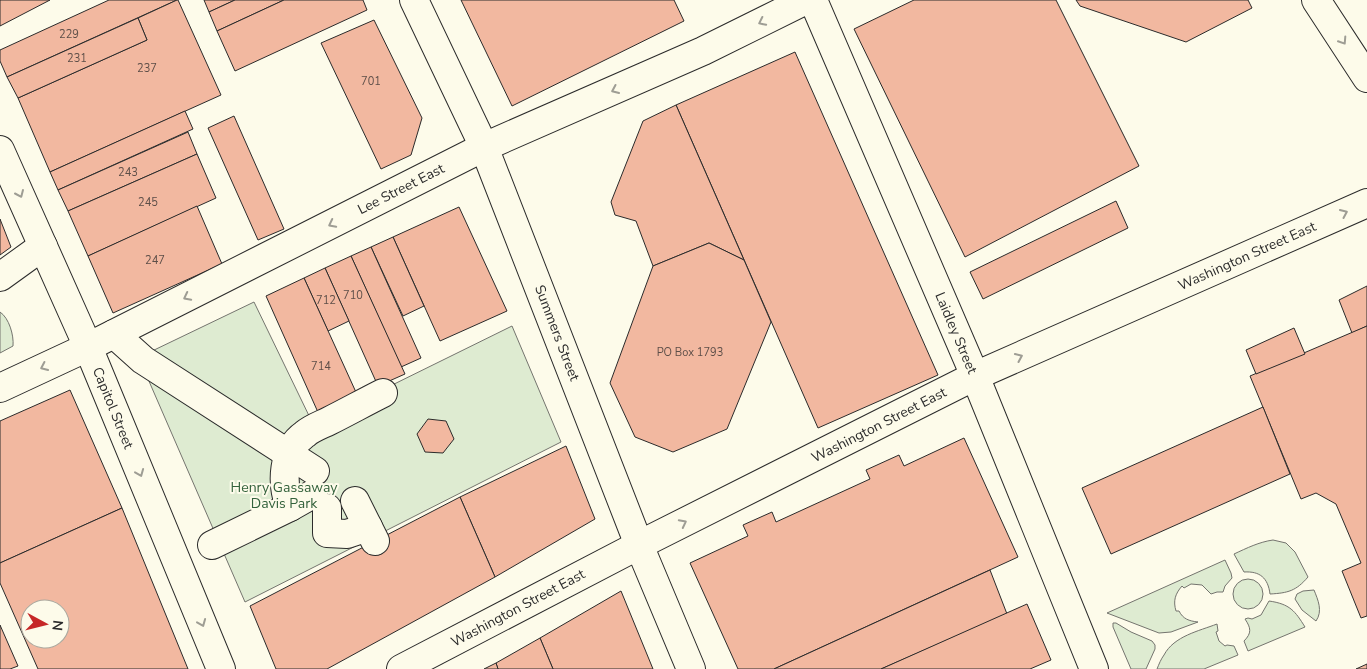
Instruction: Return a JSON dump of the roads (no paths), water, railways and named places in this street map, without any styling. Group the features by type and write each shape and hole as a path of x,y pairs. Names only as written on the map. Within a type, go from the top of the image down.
{"street":[{"name":"Summers Street","path":"414,0 484,147 639,544 691,669"},
{"name":"Lee Street East","path":"0,388 88,347 484,147 704,51 806,0"},
{"name":"Laidley Street","path":"813,0 975,376 1094,669"},
{"path":"1316,0 1367,78"},
{"name":"Capitol Street","path":"0,150 88,347 221,669"},
{"name":"Washington Street East","path":"401,669 639,544 975,376 1367,203"},
{"path":"0,277 43,246"},
{"path":"114,334 143,360 289,454 318,491 327,534 372,534 355,501"},
{"path":"290,507 284,483 285,468 290,450 304,434 383,393"},
{"path":"212,545 290,507 318,491"}],"park label":[{"name":"Henry Gassaway Davis Park","path":"284,496"}]}
